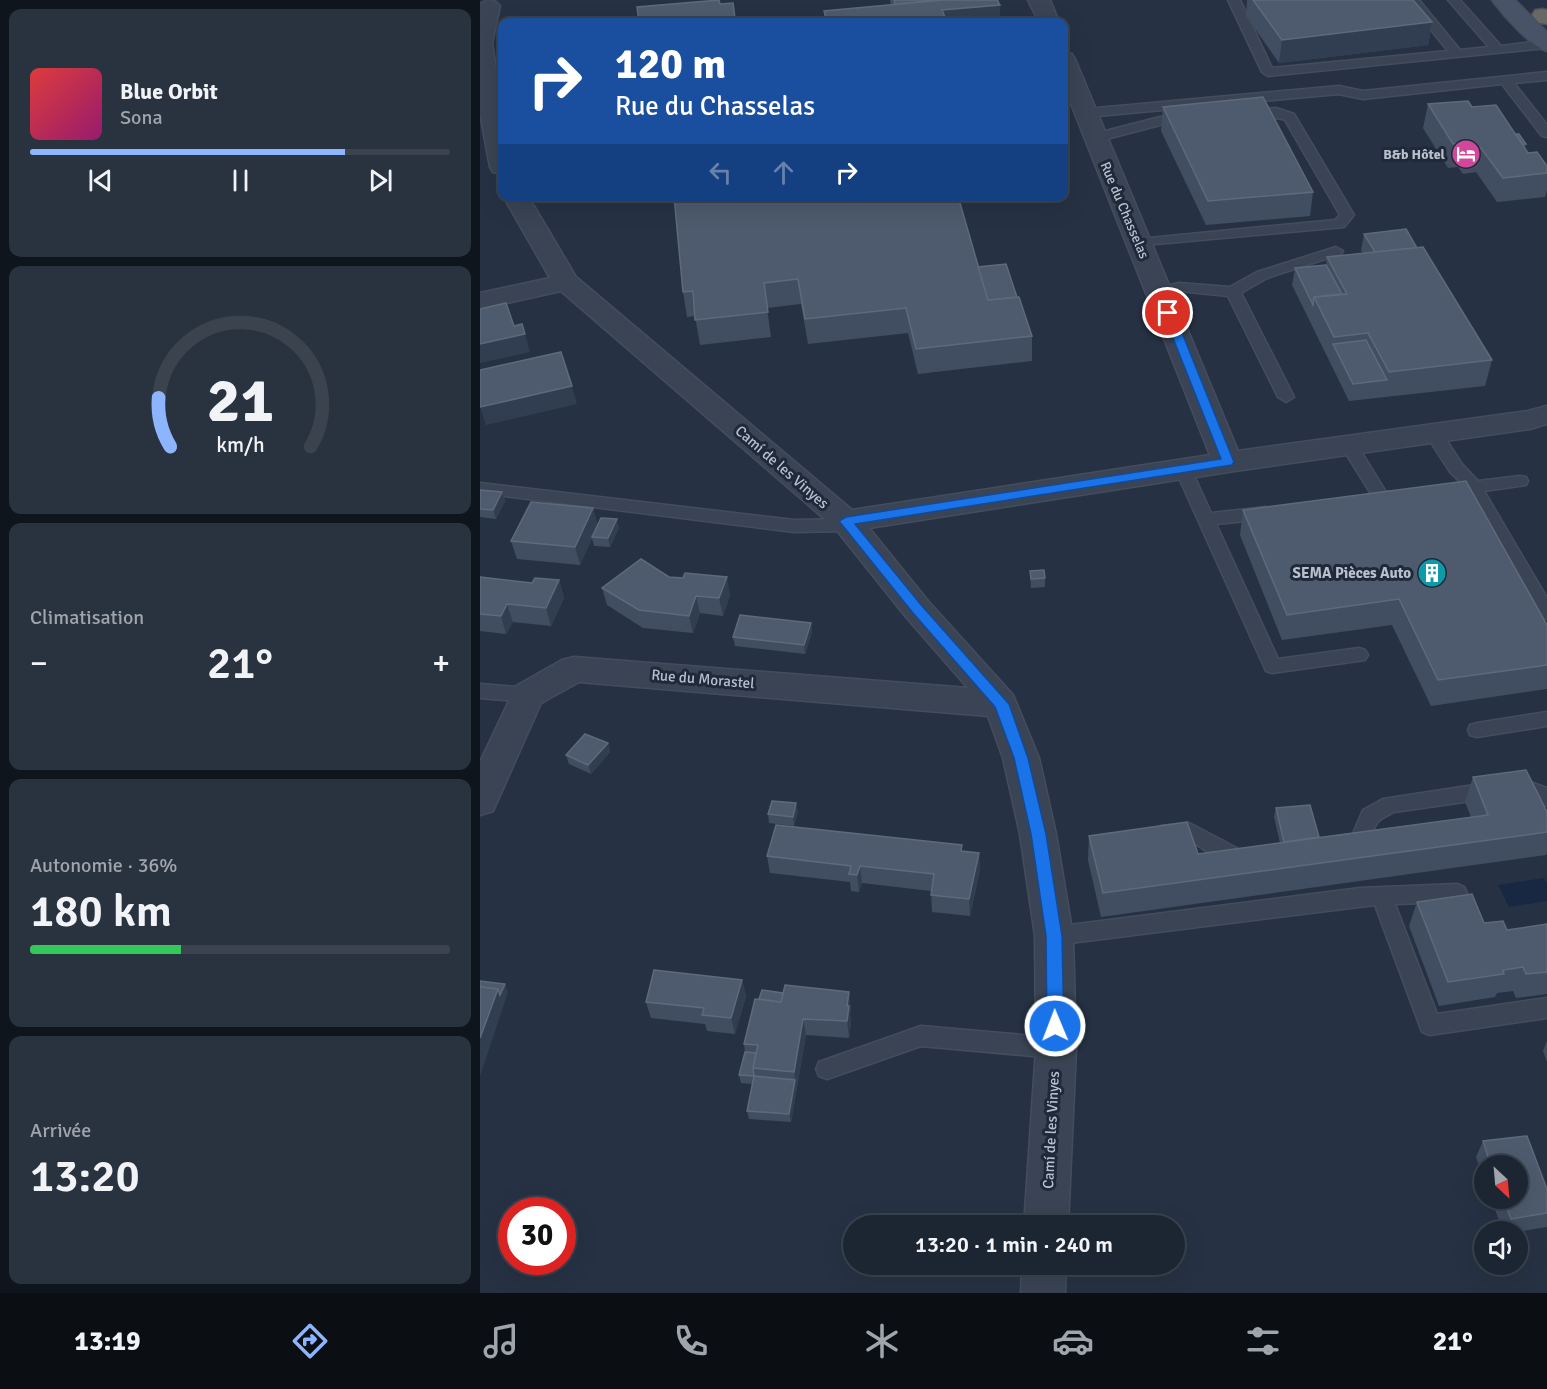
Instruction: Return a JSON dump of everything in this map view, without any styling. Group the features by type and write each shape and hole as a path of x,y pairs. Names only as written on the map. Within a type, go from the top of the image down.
{"main road":[{"path":"1503,0 1547,44"},
{"path":"1540,11 1541,28 1547,44"}],"street":[{"path":"1040,0 1047,18"},
{"path":"492,3 480,43 498,153"},
{"name":"Rue du Chasselas","path":"1068,69 1228,462"},
{"name":"Camí de les Vinyes","path":"518,201 566,282 848,523 918,609 1002,704 1021,758 1038,834 1054,936 1056,1048 1047,1215"},
{"path":"480,301 566,282"},
{"path":"848,523 1228,462 1530,420 1547,414"},
{"name":"Rue du Morastel","path":"528,694 574,669 1002,704"},
{"path":"480,801 528,694"},
{"path":"1043,1293 1044,1275"}],"lane":[{"path":"1234,0 1268,72 1547,44"},
{"path":"1413,0 1457,54"},
{"path":"1454,0 1498,50"},
{"path":"1086,113 1339,90 1363,94 1507,82 1547,76"},
{"path":"1507,82 1547,133"},
{"path":"1139,243 1339,224 1347,215 1290,117 1276,112 1230,115"},
{"path":"1095,138 1160,121 1206,117"},
{"path":"1160,292 1179,288 1233,292 1262,275 1336,250"},
{"path":"1233,292 1286,397"},
{"path":"1434,433 1456,468 1474,487 1547,614"},
{"path":"1348,444 1382,498 1416,494"},
{"path":"1183,469 1272,666 1359,655"},
{"path":"1450,489 1520,481"},
{"path":"480,488 794,526 848,523"},
{"path":"1205,519 1280,511"},
{"path":"480,691 528,694"},
{"path":"1477,730 1547,718"},
{"path":"1332,854 1343,853 1360,841 1370,816 1390,805 1520,786 1543,794 1547,798"},
{"path":"1152,833 1189,831 1238,860 1257,861"},
{"path":"1054,936 1360,897 1456,893"},
{"path":"1382,896 1430,1025 1547,1008"},
{"path":"827,1069 921,1036 1056,1048"}],"water":[{"path":"1544,878 1547,883 1547,901 1509,907 1498,885"}],"building":[{"path":"719,0 720,4 733,3 735,18 638,18 637,7"},
{"path":"894,0 943,0 895,4"},
{"path":"943,0 997,0 1000,5 942,10 945,18 826,18 824,11"},
{"path":"1253,0 1413,0 1432,22 1282,40"},
{"path":"1263,97 1313,192 1208,201 1163,107"},
{"path":"1468,101 1472,107 1496,105 1528,153 1537,152 1547,166 1547,173 1503,178 1481,148 1468,149 1463,143 1453,144 1428,104"},
{"path":"1516,134 1519,134 1526,144 1523,144"},
{"path":"674,201 959,201 988,300 1019,297 1032,336 916,349 906,308 805,319 798,279 764,283 768,312 695,320 693,291 683,292"},
{"path":"1406,229 1417,248 1375,252 1364,234"},
{"path":"1423,247 1492,360 1389,372 1368,333 1334,337 1314,297 1347,294 1327,257"},
{"path":"1006,264 1017,297 988,300 978,267"},
{"path":"1326,265 1342,294 1314,297 1313,305 1295,268"},
{"path":"506,303 514,326 522,324 525,334 480,344 480,309"},
{"path":"1366,340 1387,380 1353,384 1333,344"},
{"path":"561,352 572,386 480,407 480,370"},
{"path":"1466,481 1547,625 1547,665 1438,680 1399,599 1287,615 1243,510"},
{"path":"480,490 502,492 493,510 480,509"},
{"path":"531,502 593,508 575,547 511,541"},
{"path":"601,518 617,519 608,538 592,537"},
{"path":"641,559 669,577 683,578 685,573 727,577 719,598 696,596 689,616 639,610 602,588"},
{"path":"1044,570 1045,578 1031,579 1030,571"},
{"path":"480,577 532,583 535,578 559,580 546,608 507,604 501,616 480,614"},
{"path":"740,615 811,623 804,645 733,637"},
{"path":"585,734 608,743 588,765 566,755"},
{"path":"1526,770 1547,812 1547,832 1103,893 1089,836 1187,822 1198,854 1488,815 1473,777"},
{"path":"772,801 796,803 793,817 768,814"},
{"path":"1310,805 1319,837 1284,842 1276,808"},
{"path":"776,825 962,845 961,851 979,853 969,899 931,895 934,874 860,866 857,875 849,874 851,866 767,856"},
{"path":"1472,894 1484,923 1503,921 1507,930 1547,924 1547,972 1526,974 1523,967 1503,970 1504,974 1448,982 1417,902"},
{"path":"654,970 742,980 731,1018 702,1015 704,1008 646,1002"},
{"path":"480,981 505,984 500,995 498,989 480,987"},
{"path":"785,985 849,992 847,1021 803,1019 794,1072 753,1068 758,1045 744,1044 755,999 781,1002"},
{"path":"480,987 498,989 480,1038"},
{"path":"762,990 783,993 781,1002 759,999"},
{"path":"745,1052 756,1053 754,1076 739,1075"},
{"path":"754,1076 795,1080 789,1114 747,1111"},
{"path":"1527,1136 1547,1189 1547,1213 1511,1219 1507,1209 1528,1209 1528,1155 1487,1155 1483,1141"}],"place":[{"name":"B&b Hôtel","path":"1466,154"},
{"name":"SEMA Pièces Auto","path":"1432,573"}],"route":[{"path":"1055,1026 1054,936 1038,834 1021,758 1002,704 918,609 846,521 1228,462 1168,313"}]}
